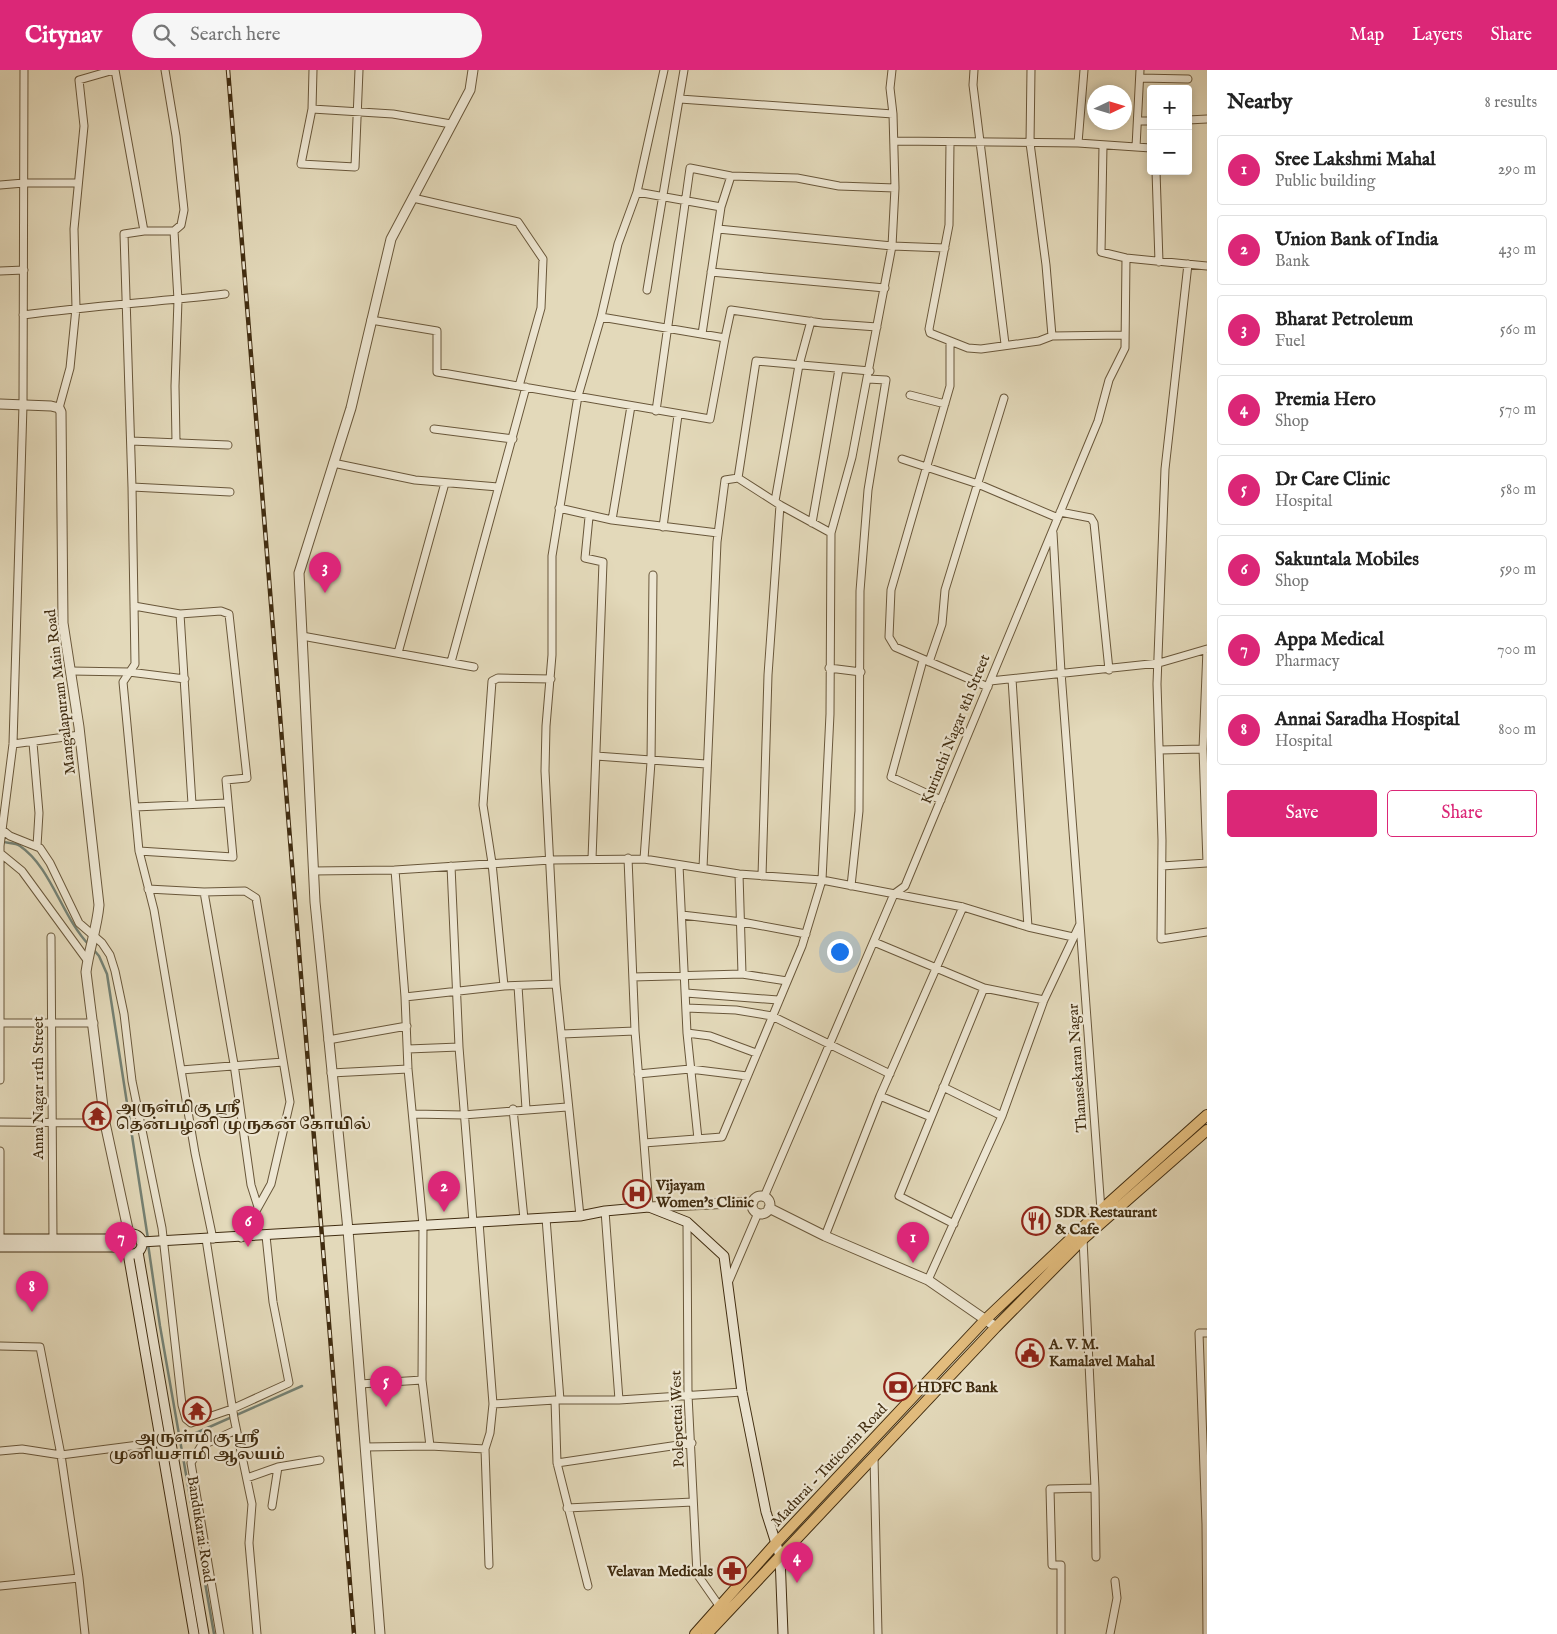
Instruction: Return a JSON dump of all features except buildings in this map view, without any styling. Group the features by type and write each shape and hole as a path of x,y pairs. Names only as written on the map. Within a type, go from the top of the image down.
{"main road":[{"name":"Madurai - Tuticorin Road","path":"695,1634 776,1543 986,1320 1101,1210 1207,1115"},
{"name":"Madurai - Tuticorin Road","path":"707,1634 996,1327 1083,1239 1207,1130"}],"street":[{"path":"0,1080 0,846 13,744 23,405 24,70"},
{"path":"0,404 59,408 70,368 76,308 74,229 84,126 79,80 115,70 144,231"},
{"path":"165,70 176,136 184,210 180,225 174,231 144,231 124,234 131,441 135,664 122,682 139,851 154,910 210,1239 233,1413 252,1504 249,1543 258,1634"},
{"path":"313,70 312,109 301,164 355,167 359,70"},
{"path":"380,1634 348,1230 331,1073 313,871 299,573 351,408 390,239 470,90 473,70"},
{"path":"580,1216 567,1107 562,1034 556,984 545,771 551,678 552,556 578,396 601,317 618,244 636,192 664,70"},
{"path":"647,290 684,70"},
{"path":"644,1143 722,1137 806,934 822,880 830,714 831,533 852,457 892,246 895,188 893,114 890,88 892,70"},
{"path":"974,70 973,85 1005,344"},
{"path":"1031,70 1030,143 1046,265 1052,336"},
{"path":"1078,143 1084,70"},
{"path":"1136,147 1140,70"},
{"path":"1140,78 1188,79"},
{"path":"680,99 893,114"},
{"path":"312,109 394,114 451,124"},
{"path":"1192,120 1207,119"},
{"path":"1138,121 1147,121"},
{"path":"894,141 1078,143 1147,148"},
{"path":"950,143 949,225 929,329 930,333 968,348 981,349 1005,344 1038,341 1052,336 1125,335"},
{"path":"1103,146 1101,252 1126,258 1207,266"},
{"path":"656,411 666,328 690,168 731,176 797,178 839,186 895,188"},
{"path":"1156,175 1159,262"},
{"path":"702,334 721,207 731,176"},
{"path":"0,186 24,183 77,183"},
{"path":"636,192 721,207"},
{"path":"412,198 518,222 543,259 541,308 513,439 498,487 451,662"},
{"path":"718,229 892,246 945,248"},
{"path":"174,231 178,300 175,386 176,442"},
{"name":"Kurinchi Nagar 8th Street","path":"764,1197 894,894 905,886 1098,421 1109,380 1125,348 1126,258"},
{"path":"1188,264 1165,469 1157,684 1162,866 1161,938 1207,932"},
{"path":"0,271 24,270"},
{"path":"711,272 885,288"},
{"path":"23,315 224,294"},
{"path":"371,320 437,331 437,372 710,419 731,310 812,321 877,327"},
{"path":"601,317 725,338"},
{"path":"762,876 768,685 778,503 799,365 812,321"},
{"path":"950,342 950,386 891,590 889,613 891,643 895,648 926,661 989,684 1061,672 1109,670 1159,663 1207,649 1203,749 1207,864 1162,866"},
{"path":"738,478 756,361 839,369 886,380 868,490 860,591 859,811 851,886"},
{"path":"812,523 839,369"},
{"path":"910,395 945,404"},
{"path":"941,800 891,777 926,661 942,624 945,590 1004,398"},
{"path":"612,520 631,406"},
{"name":"Mangalapuram Main Road","path":"59,408 63,623 80,735 99,905 88,956"},
{"path":"663,527 678,415"},
{"path":"434,429 513,439"},
{"path":"131,441 228,445"},
{"path":"902,459 978,484 1059,515 1092,518 1109,670"},
{"path":"333,463 415,480 498,487"},
{"path":"703,868 706,764 719,515 725,480 734,476 738,478 831,533"},
{"path":"398,653 445,482"},
{"path":"132,487 230,492"},
{"path":"559,508 589,517 718,533"},
{"path":"589,517 584,558 603,562 592,859"},
{"name":"Thanasekaran Nagar","path":"1053,529 1061,672 1101,1210"},
{"path":"644,859 651,762 653,575"},
{"path":"134,606 180,614 221,612 229,614 247,778 226,780 233,856 139,851"},
{"path":"180,614 192,804"},
{"path":"302,636 474,667"},
{"path":"829,668 861,672"},
{"path":"71,671 130,672 185,679"},
{"path":"504,986 492,863 483,805 492,681 498,678 551,678"},
{"path":"1012,679 1028,927"},
{"path":"13,744 33,743 44,738 80,735"},
{"path":"33,743 40,830 37,846"},
{"path":"1160,750 1203,749"},
{"path":"596,756 651,762 706,764"},
{"path":"135,806 227,803"},
{"path":"1,832 37,846 50,862 79,923 110,955 124,1014 132,1081 160,1242 182,1405 186,1419 191,1423 233,1413 289,1384 273,1302 266,1236"},
{"path":"0,853 22,871 88,956"},
{"path":"628,858 635,1031 649,1207"},
{"path":"313,871 396,870 550,860 644,859 739,874 822,880 963,907 1028,927 1073,937"},
{"path":"679,865 687,1033 698,1139"},
{"path":"451,866 463,1115 476,1222 493,1404 490,1433 485,1449 489,1565"},
{"path":"396,870 407,1026 408,1069 423,1225 422,1380 430,1446"},
{"path":"739,874 742,922 742,974"},
{"path":"148,890 245,891 256,898 282,1062 289,1092 289,1108 271,1184 241,1238"},
{"path":"204,892 234,1064 252,1185 258,1207"},
{"path":"825,1236 880,1096 963,907"},
{"path":"682,915 742,922 806,934"},
{"path":"928,1280 1002,1116 1044,1000 1080,924"},
{"name":"Anna Nagar 11th Street","path":"51,937 53,1239"},
{"path":"874,942 984,988 1044,1000"},
{"name":"Bandukarai Road","path":"88,956 86,972 94,1023 105,1123 194,1634"},
{"path":"633,977 742,974 787,981"},
{"path":"405,997 457,990 556,984"},
{"path":"518,986 526,1109"},
{"path":"954,1224 899,1196 984,988"},
{"path":"686,993 778,1000"},
{"path":"686,1008 736,1010 772,1016 829,1046 890,1074"},
{"path":"0,1023 94,1023"},
{"path":"328,1040 407,1026"},
{"path":"562,1034 635,1031"},
{"path":"687,1033 710,1036 756,1053"},
{"path":"408,1050 459,1047"},
{"path":"181,1070 234,1064 282,1062"},
{"path":"331,1073 408,1069"},
{"path":"638,1074 690,1069 747,1076"},
{"path":"943,1087 1002,1116"},
{"path":"880,1096 931,1117"},
{"path":"413,1114 463,1115 567,1107"},
{"path":"513,1110 524,1219"},
{"path":"0,1122 105,1123"},
{"path":"0,1151 0,1239 53,1239 126,1243 138,1252 143,1243"},
{"path":"143,1243 580,1216 605,1211 649,1207 753,1202 758,1197 764,1197 769,1202 769,1208 765,1213 758,1213 753,1208 753,1202"},
{"path":"649,1207 688,1222 724,1256 742,1392 766,1512 780,1556 783,1634"},
{"path":"769,1208 825,1236 928,1280 996,1327"},
{"path":"605,1211 619,1400"},
{"path":"728,1283 758,1213"},
{"path":"546,1218 558,1400 557,1463 588,1586"},
{"name":"Polepettai West","path":"688,1222 688,1394 698,1574 720,1607"},
{"path":"0,1247 126,1243 137,1235 143,1243"},
{"path":"1083,1239 1095,1488 1096,1558"},
{"name":"Bandukarai Road","path":"138,1252 204,1634"},
{"path":"1207,1333 1199,1333 1206,1524 1207,1634"},
{"path":"0,1346 40,1347 61,1455 85,1634"},
{"path":"360,1384 422,1380"},
{"path":"493,1404 558,1400 619,1400 688,1394 742,1392"},
{"path":"220,1634 191,1463 201,1446 236,1430"},
{"path":"0,1451 22,1449 61,1455 162,1442"},
{"path":"557,1463 692,1443"},
{"path":"365,1447 430,1446 485,1449"},
{"path":"874,1457 878,1634"},
{"path":"247,1478 278,1467 320,1460"},
{"path":"272,1506 278,1467"},
{"path":"1061,1634 1061,1565 1052,1565 1050,1489 1095,1488"},
{"path":"567,1508 693,1502"},
{"path":"0,1586 78,1578"},
{"path":"1110,1634 1117,1598 1115,1581"}],"waterway":[{"path":"1,841 18,845 31,855 48,879 71,921 89,945"},
{"path":"93,949 99,956 107,974 148,1239"},
{"path":"148,1244 160,1326 214,1634"},
{"path":"180,1440 302,1386"}],"railway":[{"path":"228,70 354,1634"}],"place":[{"name":"Bharat Petroleum","path":"325,593"},
{"name":"அருள்மிகு ஶ்ரீ தென்பழனி முருகன் கோயில்","path":"97,1116"},
{"name":"Vijayam Women's Clinic","path":"637,1194"},
{"name":"Union Bank of India","path":"444,1212"},
{"name":"SDR Restaurant & Cafe","path":"1036,1221"},
{"name":"Sakuntala Mobiles","path":"248,1247"},
{"name":"Appa Medical","path":"121,1263"},
{"name":"Sree Lakshmi Mahal","path":"913,1263"},
{"name":"Annai Saradha Hospital","path":"32,1312"},
{"name":"A. V. M. Kamalavel Mahal","path":"1030,1353"},
{"name":"HDFC Bank","path":"898,1387"},
{"name":"Dr Care Clinic","path":"386,1407"},
{"name":"அருள்மிகு ஶ்ரீ முனியசாமி ஆலயம்","path":"197,1411"},
{"name":"Velavan Medicals","path":"732,1571"},
{"name":"Premia Hero","path":"797,1583"}]}
